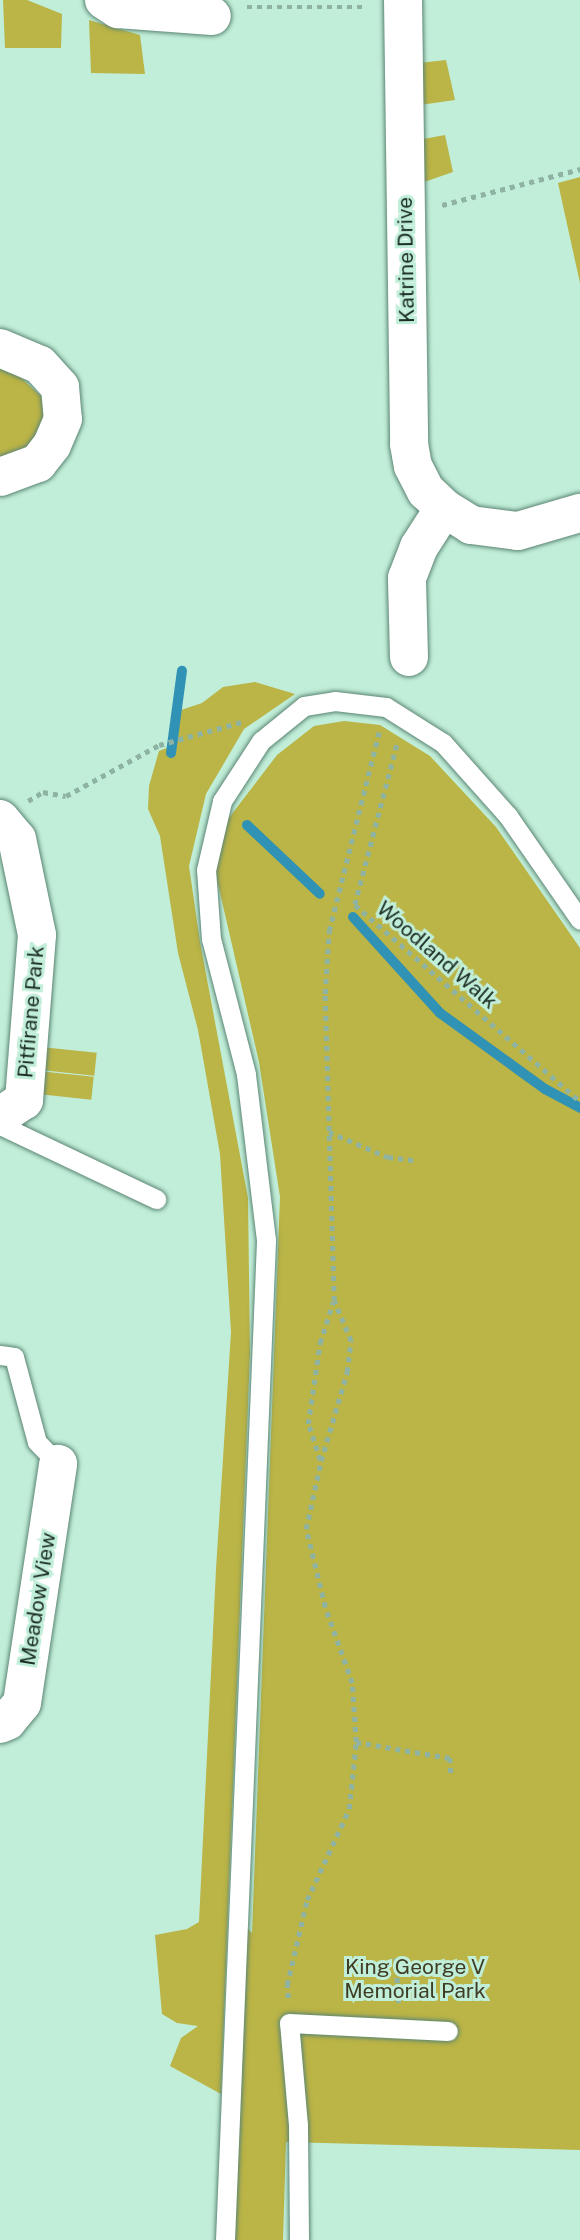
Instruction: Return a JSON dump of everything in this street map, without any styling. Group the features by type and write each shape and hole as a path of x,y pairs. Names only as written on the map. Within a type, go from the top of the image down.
{"street":[{"path":"104,0 118,9 212,16"},
{"name":"Katrine Drive","path":"403,4 409,444 413,466 426,491 444,508 471,525 518,531 580,513"},
{"path":"0,348 40,365 60,387 63,419 52,446 38,463 0,477"},
{"path":"409,657 407,578 419,547 444,508"},
{"name":"Pitfirane Park","path":"0,1116 24,1100 37,935 11,811"},
{"name":"Meadow View","path":"0,1724 7,1721 22,1703 58,1464"}],"lane":[{"path":"225,2240 266,1240 246,1074 211,939 206,870 222,802 261,741 304,706 334,701 386,707 443,743 508,816 580,920"},
{"path":"0,1125 156,1199"},
{"path":"0,1355 14,1357 37,1442 58,1464"},
{"path":"299,2240 298,2125 289,2023 448,2031"}],"path":[{"path":"212,16 237,6 403,4"},
{"path":"406,214 580,169"},
{"path":"321,1461 308,1424 320,1343 334,1301 325,994 329,931 386,707"},
{"name":"Woodland Walk","path":"404,717 355,905 580,1101"},
{"path":"11,811 43,793 66,796 159,745 192,736"},
{"path":"329,1132 388,1157 414,1160"},
{"path":"289,2023 287,1984 301,1924 307,1900 349,1809 356,1742 352,1683 325,1608 306,1529 321,1461 347,1372 351,1341 334,1301"},
{"path":"356,1742 450,1758 451,1773"},
{"path":"396,1958 401,2029"}],"green space":[{"path":"3,0 27,0 62,14 61,48 5,48"},
{"path":"89,20 140,35 145,74 91,73"},
{"path":"446,60 455,100 420,105 419,63"},
{"path":"445,135 453,172 424,182 418,140"},
{"path":"580,177 580,283 558,183"},
{"path":"0,368 16,373 43,398 48,416 38,439 20,456 0,460"},
{"path":"255,682 295,694 244,729 206,794 189,866 200,942 248,1198 250,1353 221,2094 170,2066 181,2038 198,2026 177,2023 162,2014 155,1935 187,1929 199,1922 216,1569 231,1332 220,1154 198,1030 178,953 160,836 148,809 149,786 159,751 177,744 172,713 202,703 223,687"},
{"name":"King George V Memorial Park","path":"344,721 380,725 430,756 496,827 580,948 580,2150 286,2142 283,2240 232,2240 246,1927 252,1933 280,1197 259,1062 215,871 228,819 277,755 314,726"},
{"path":"41,1047 97,1053 94,1076 39,1070"},
{"path":"38,1071 94,1077 91,1100 36,1094"}],"waterway":[{"path":"171,753 182,671"},
{"path":"247,825 320,894"},
{"path":"353,917 440,1013 545,1089 580,1108"}]}
